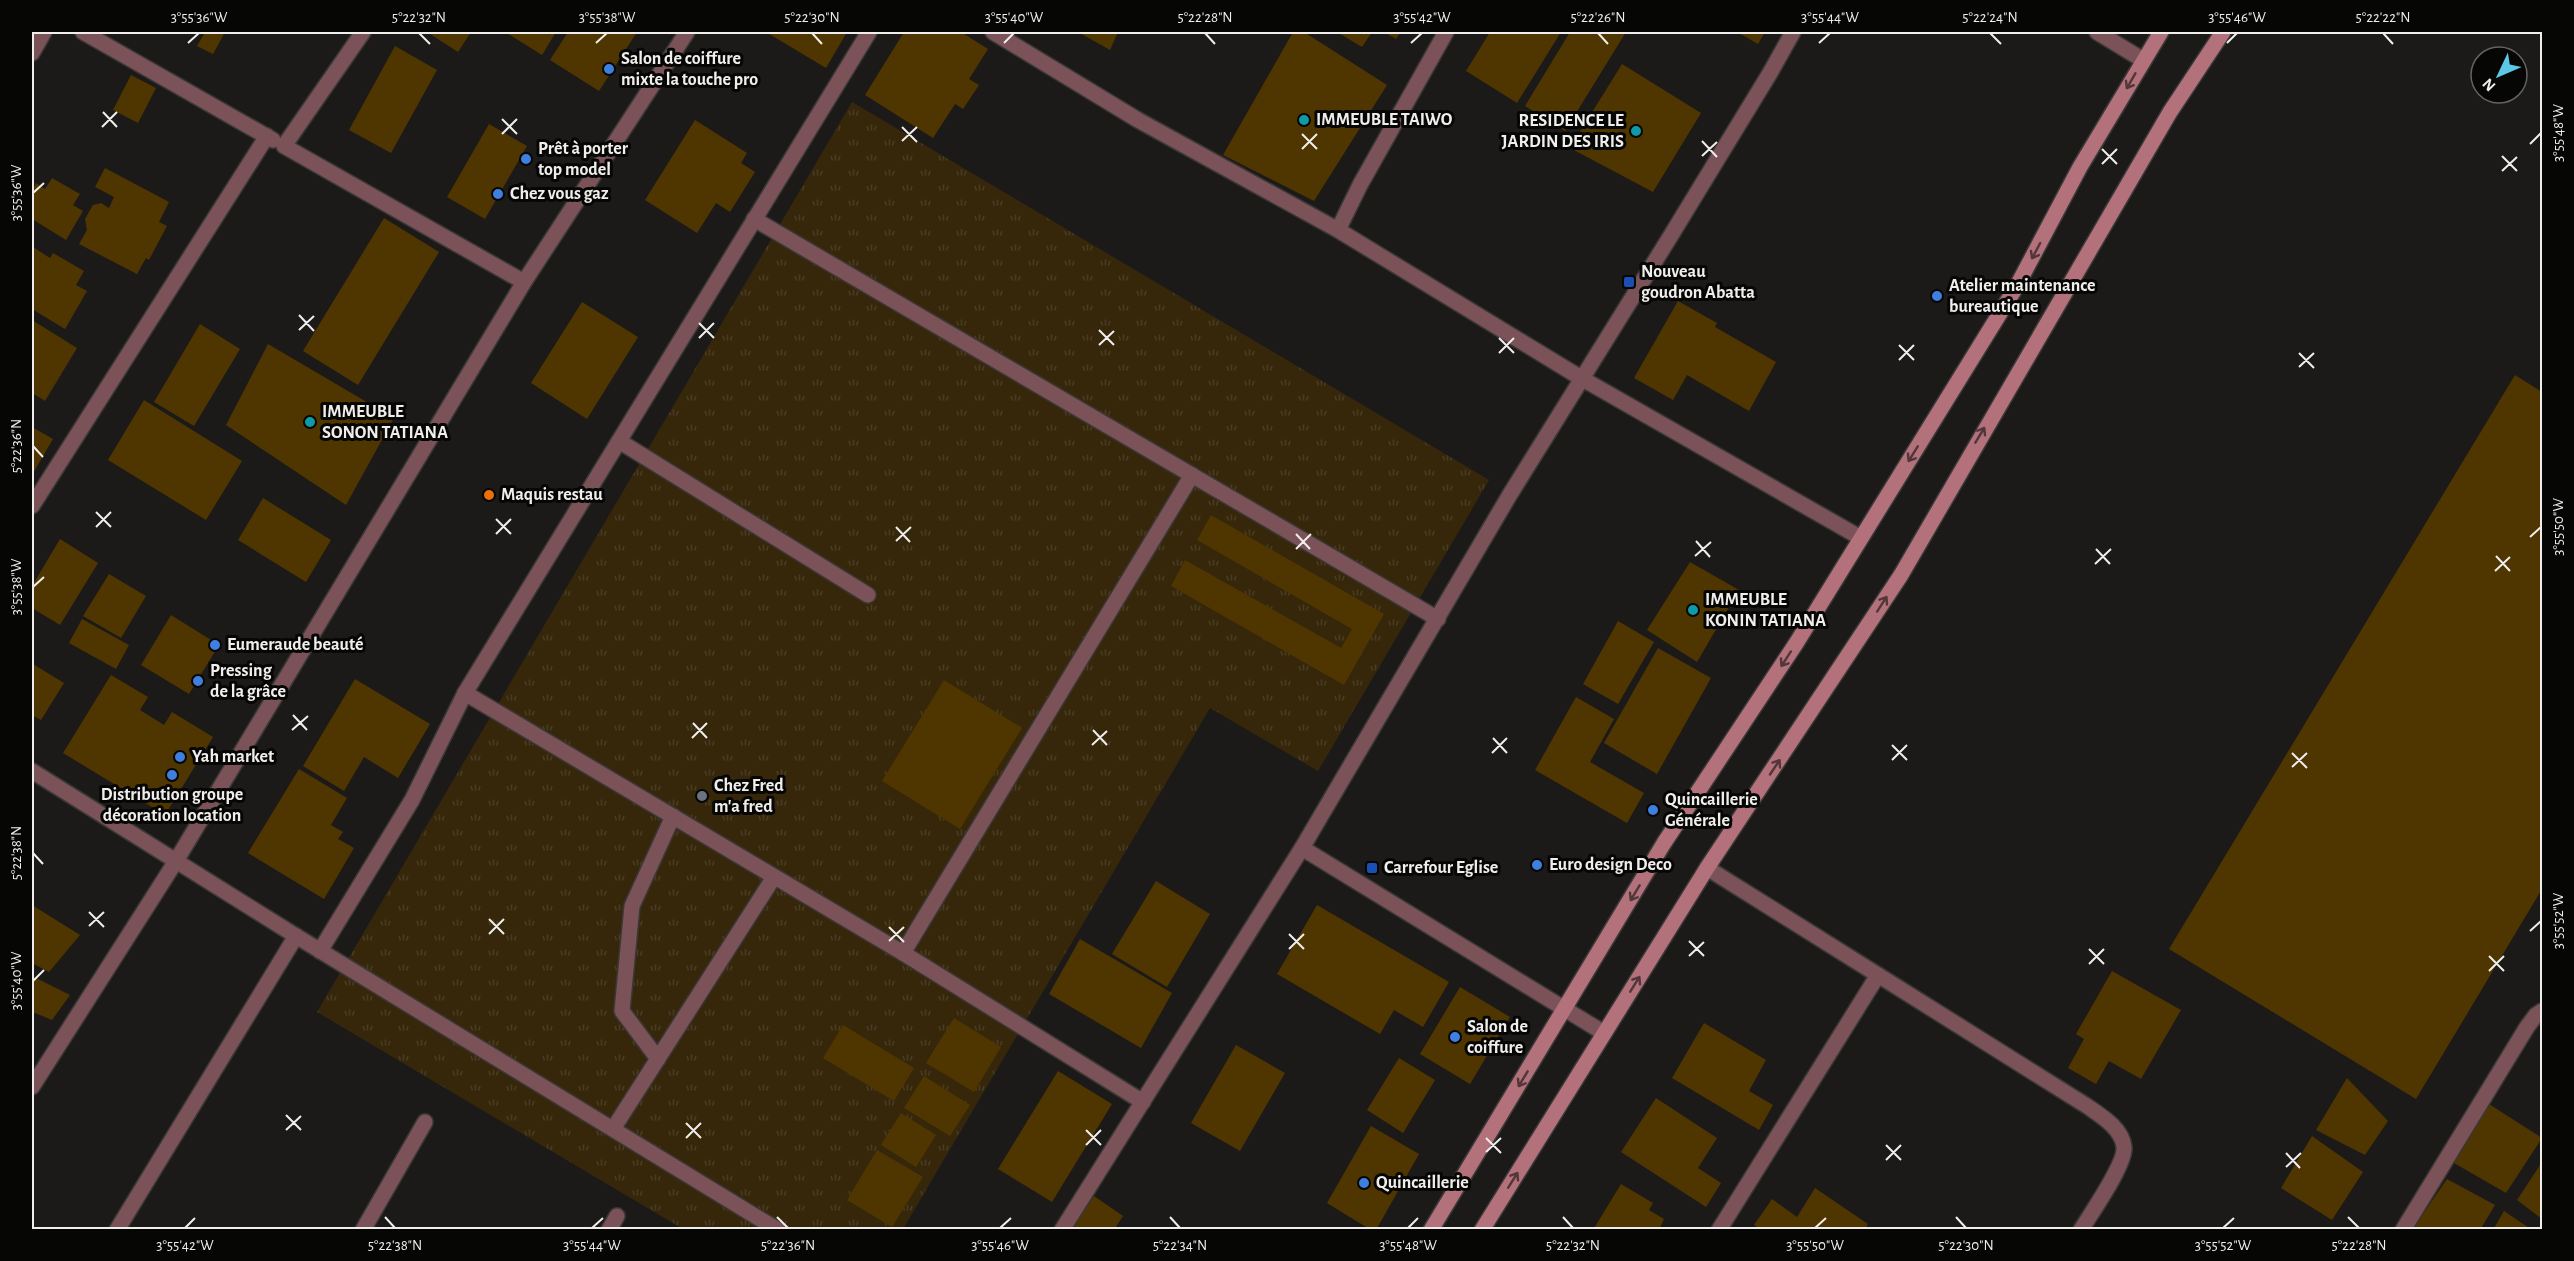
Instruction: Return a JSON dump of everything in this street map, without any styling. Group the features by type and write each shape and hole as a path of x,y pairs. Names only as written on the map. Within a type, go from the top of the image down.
{"main road":[{"path":"1431,1230 1664,843 1797,642 2018,284 2080,167 2161,32"},
{"path":"1482,1230 1707,868 1901,575 2170,112 2223,32"}],"street":[{"path":"32,53 44,32"},
{"path":"82,32 524,282"},
{"path":"284,146 363,32"},
{"path":"32,1087 176,861 524,282 687,32"},
{"path":"320,951 412,801 465,693 868,32"},
{"path":"993,32 1138,120 1338,230 1581,378 1861,538"},
{"path":"1338,230 1360,185 1446,32"},
{"path":"1062,1230 1302,848 1509,496 1735,131 1793,32"},
{"path":"2097,32 2143,60"},
{"path":"32,506 267,136"},
{"path":"754,219 1438,619"},
{"path":"618,441 868,595"},
{"path":"903,953 1192,475"},
{"path":"465,693 903,953 1143,1102"},
{"path":"32,771 320,951 778,1230"},
{"path":"658,1059 622,1011 632,906 673,816"},
{"path":"1302,848 1604,1033"},
{"path":"1707,868 2088,1106 2118,1131 2125,1148 2119,1168 2081,1230"},
{"path":"613,1129 774,877"},
{"path":"117,1230 296,936"},
{"path":"1719,1230 1878,975"},
{"path":"2403,1230 2527,1027 2542,1011"},
{"path":"363,1230 425,1122"}],"green space":[{"path":"852,102 1489,480 1318,771 1210,708 903,1229 683,1229 317,1012"}],"building":[{"path":"205,32 225,32 213,54 197,46"},
{"path":"427,32 471,32 458,52"},
{"path":"505,32 556,32 542,55"},
{"path":"568,32 637,32 599,91 550,60"},
{"path":"766,32 847,32 826,68"},
{"path":"904,32 961,32 988,49 969,79 979,85 963,109 955,104 933,138 865,95"},
{"path":"1078,32 1118,32 1110,50"},
{"name":"IMMEUBLE TAIWO","path":"1293,32 1304,32 1387,85 1314,201 1223,155"},
{"path":"1337,32 1372,32 1362,47"},
{"path":"1384,32 1401,32 1396,39"},
{"path":"1490,32 1561,32 1517,103 1466,71"},
{"path":"1570,32 1626,32 1565,131 1525,106"},
{"path":"1737,32 1765,32 1758,44"},
{"path":"395,46 437,70 391,153 349,130"},
{"name":"RESIDENCE LE JARDIN DES IRIS","path":"1622,64 1701,113 1653,192 1570,148"},
{"path":"131,75 156,88 138,123 113,110"},
{"path":"695,120 747,153 741,163 755,172 730,212 716,203 697,233 645,200"},
{"path":"489,124 527,146 485,219 447,197"},
{"path":"105,168 169,202 159,222 167,226 149,260 146,258 137,274 79,244 87,230 85,219 93,205 101,203 109,208 114,197 95,187"},
{"path":"52,178 80,194 73,205 83,211 66,240 32,219 32,191 36,183 45,189"},
{"path":"384,218 439,252 358,385 303,351"},
{"path":"33,247 50,258 53,253 84,271 76,285 87,291 65,329 32,309"},
{"path":"1678,301 1717,323 1715,327 1776,362 1749,411 1687,375 1673,400 1634,378"},
{"path":"582,302 638,337 587,419 531,383"},
{"path":"32,320 77,348 45,401 32,393"},
{"path":"200,324 240,349 194,426 154,402"},
{"name":"IMMEUBLE SONON TATIANA","path":"268,344 394,418 346,505 226,425"},
{"path":"2515,375 2542,392 2542,889 2416,1099 2169,949"},
{"path":"144,400 242,461 206,520 108,460"},
{"path":"32,427 53,439 32,475"},
{"path":"263,498 331,540 306,582 238,540"},
{"path":"1211,515 1384,614 1344,685 1171,586 1185,560 1341,648 1352,629 1197,540"},
{"path":"60,539 98,563 60,625 32,608 32,586"},
{"name":"IMMEUBLE KONIN TATIANA","path":"1690,562 1739,590 1697,662 1647,630"},
{"path":"109,574 146,596 121,638 83,616"},
{"path":"171,615 219,645 189,694 141,665"},
{"path":"82,619 129,645 116,669 69,643"},
{"path":"1618,621 1654,642 1618,704 1583,684"},
{"path":"1658,648 1711,678 1657,774 1604,743"},
{"path":"33,664 64,683 41,720 32,715"},
{"path":"111,675 148,697 140,710 164,725 172,712 213,737 165,815 63,753"},
{"path":"355,679 430,724 398,778 364,757 344,791 303,766"},
{"path":"944,680 1022,728 960,829 882,781"},
{"path":"1576,697 1614,719 1590,762 1644,793 1627,823 1535,770"},
{"path":"299,769 347,798 331,825 343,832 338,839 354,848 324,899 248,853"},
{"path":"1156,881 1210,914 1167,987 1112,954"},
{"path":"32,905 80,935 49,972 32,963"},
{"path":"1317,905 1449,982 1423,1027 1394,1010 1380,1034 1277,974"},
{"path":"1080,939 1172,993 1141,1048 1049,994"},
{"path":"2112,971 2181,1010 2141,1079 2109,1061 2096,1084 2068,1068 2084,1039 2076,1034"},
{"path":"32,976 70,995 52,1020 35,1013 32,1016"},
{"path":"1460,987 1510,1017 1470,1084 1420,1054"},
{"path":"954,1018 1001,1047 974,1092 926,1063"},
{"path":"1704,1023 1766,1060 1749,1091 1773,1105 1759,1130 1672,1078"},
{"path":"843,1025 914,1068 894,1101 823,1058"},
{"path":"1236,1045 1285,1073 1240,1151 1191,1123"},
{"path":"1399,1058 1435,1080 1403,1133 1367,1110"},
{"path":"1058,1071 1112,1104 1052,1202 998,1169"},
{"path":"924,1076 970,1105 950,1136 904,1108"},
{"path":"2347,1078 2388,1121 2365,1155 2316,1130"},
{"path":"1656,1098 1717,1138 1698,1168 1721,1183 1706,1207 1621,1152"},
{"path":"2489,1104 2542,1138 2506,1193 2454,1163"},
{"path":"901,1113 936,1135 916,1167 881,1145"},
{"path":"1371,1126 1419,1154 1376,1230 1371,1230 1327,1203"},
{"path":"2312,1136 2363,1172 2332,1220 2281,1188"},
{"path":"877,1150 923,1177 892,1227 847,1200"},
{"path":"2542,1162 2542,1219 2517,1200"},
{"path":"2447,1179 2495,1205 2480,1230 2419,1230 2414,1227"},
{"path":"1621,1184 1653,1203 1649,1210 1664,1219 1659,1230 1593,1230"},
{"path":"1815,1188 1868,1224 1865,1230 1761,1230 1754,1225 1772,1199 1797,1217"},
{"path":"1094,1196 1123,1216 1114,1230 1071,1230"},
{"path":"2504,1211 2532,1230 2493,1230"}],"place":[{"name":"Salon de coiffure mixte la touche pro","path":"609,69"},
{"name":"IMMEUBLE TAIWO","path":"1304,120"},
{"name":"RESIDENCE LE JARDIN DES IRIS","path":"1636,131"},
{"name":"Prêt à porter top model","path":"526,159"},
{"name":"Chez vous gaz","path":"498,194"},
{"name":"Nouveau goudron Abatta","path":"1629,282"},
{"name":"Atelier maintenance bureautique","path":"1937,296"},
{"name":"IMMEUBLE SONON TATIANA","path":"310,422"},
{"name":"Maquis restau","path":"489,495"},
{"name":"IMMEUBLE KONIN TATIANA","path":"1693,610"},
{"name":"Eumeraude beauté","path":"215,645"},
{"name":"Pressing de la grâce","path":"198,681"},
{"name":"Yah market","path":"180,757"},
{"name":"Distribution groupe décoration location","path":"172,775"},
{"name":"Chez Fred m'a fred","path":"702,796"},
{"name":"Quincaillerie Générale","path":"1653,810"},
{"name":"Euro design Deco","path":"1537,865"},
{"name":"Carrefour Eglise","path":"1372,868"},
{"name":"Salon de coiffure","path":"1455,1037"},
{"name":"Quincaillerie","path":"1364,1183"}]}
